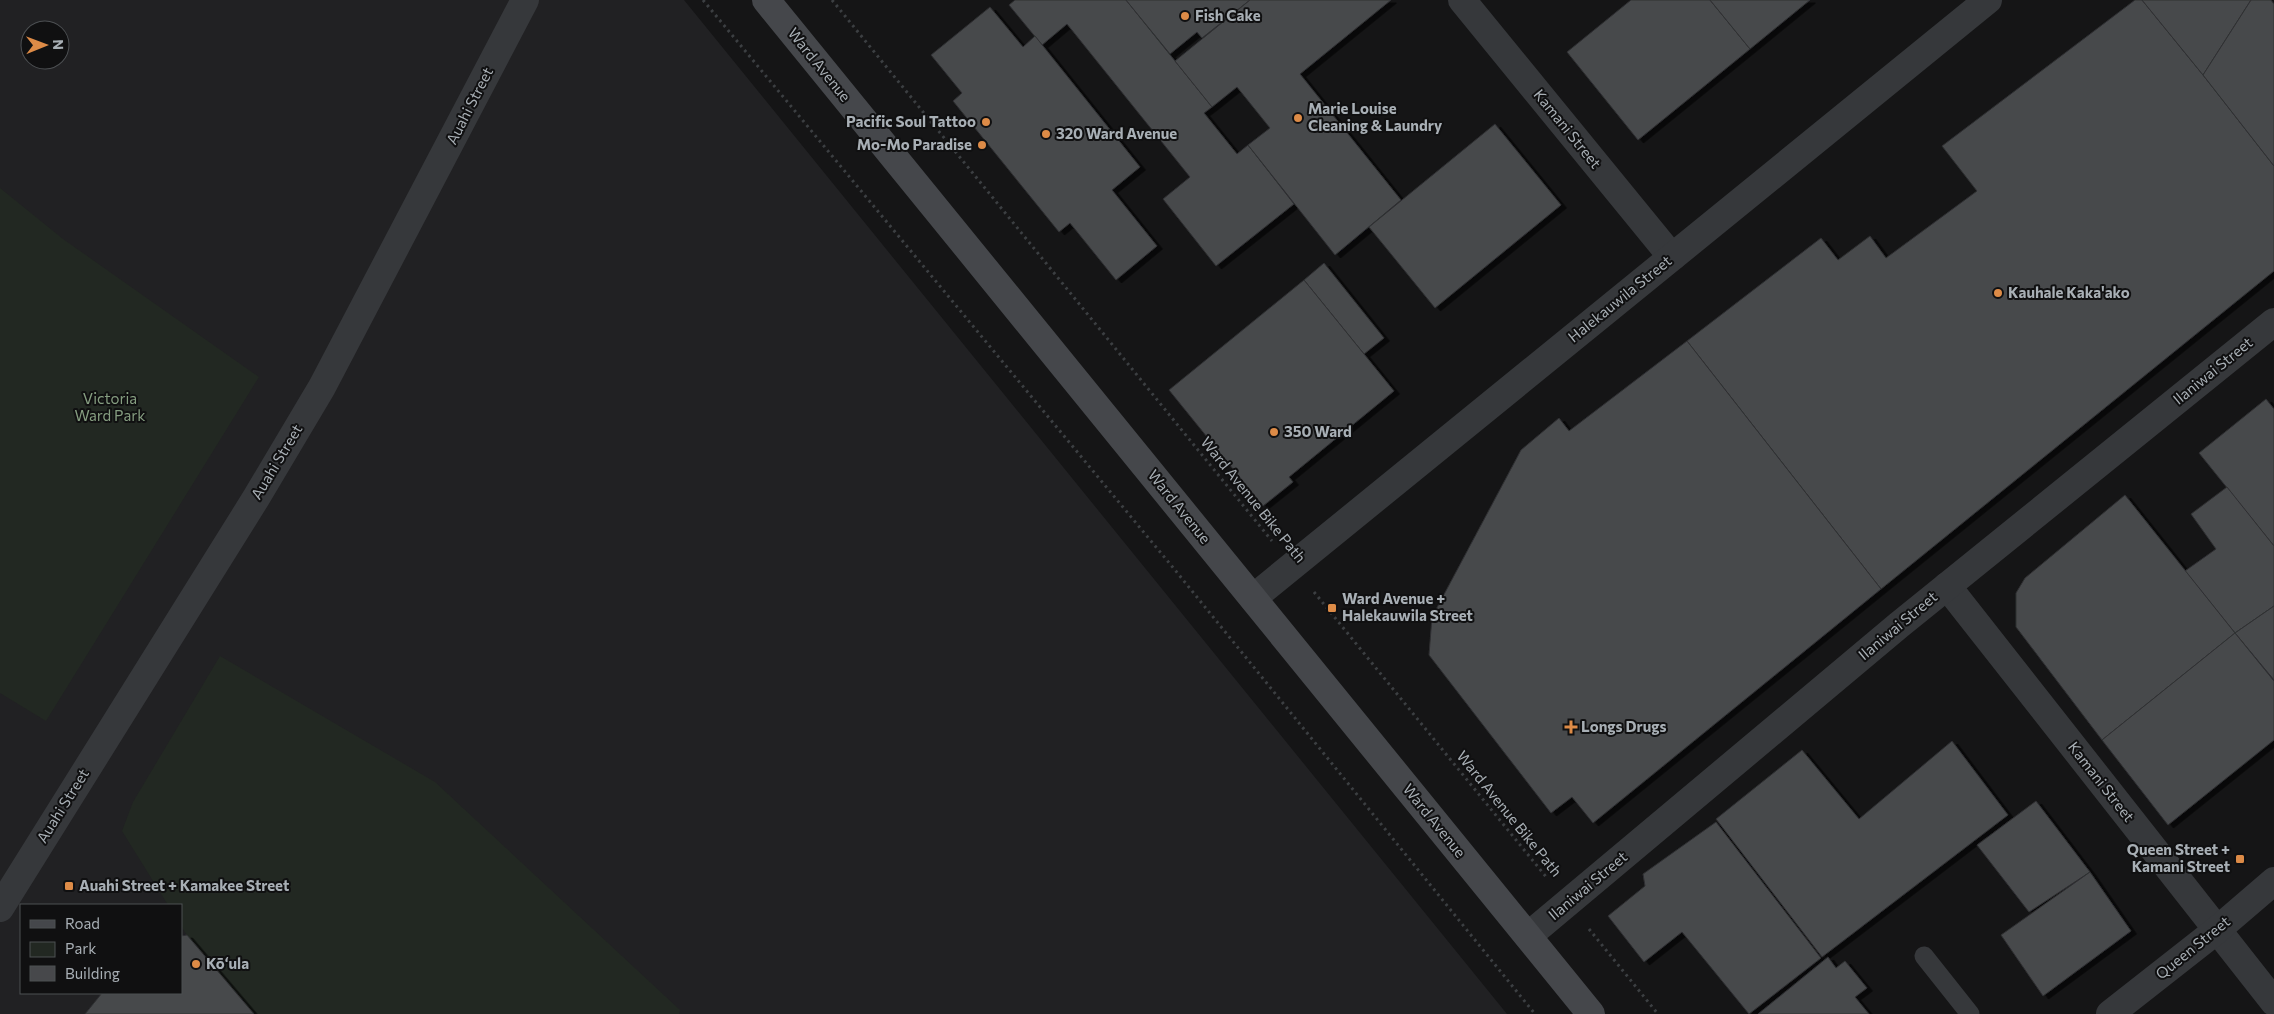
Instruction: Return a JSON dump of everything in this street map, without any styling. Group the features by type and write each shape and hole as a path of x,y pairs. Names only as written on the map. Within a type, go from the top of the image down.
{"main road":[{"name":"Ward Avenue","path":"766,0 1528,936 1582,1011"}],"street":[{"name":"Auahi Street","path":"0,908 256,498 322,387 525,0"},
{"path":"510,28 546,0"},
{"name":"Kamani Street","path":"1462,0 1672,257"},
{"name":"Halekauwila Street","path":"1253,598 1988,0"},
{"name":"Ilaniwai Street","path":"1528,936 1947,586 2274,322"},
{"name":"Kamani Street","path":"1947,586 2274,1002"},
{"name":"Queen Street","path":"2110,1014 2217,930 2274,880"}],"lane":[{"path":"1924,956 1970,1014"}],"path":[{"path":"703,0 1168,563 1535,1014"},
{"name":"Ward Avenue Bike Path","path":"832,0 1658,1014"}],"shaded area":[{"path":"0,0 684,0 1507,1014 0,1014"}],"green space":[{"name":"Victoria Ward Park","path":"0,188 63,239 259,377 46,721 0,693"},
{"path":"220,656 435,782 680,1010 679,1014 254,1014 187,935 182,928 182,904 167,904 122,831 133,802"}],"building":[{"path":"1015,0 1126,0 1212,107 1204,113 1237,154 1248,145 1294,204 1216,266 1163,199 1190,177 1067,24 1042,45 1009,5"},
{"name":"Fish Cake","path":"1126,0 1250,0 1202,38 1197,32 1170,54"},
{"name":"Marie Louise Cleaning & Laundry","path":"1250,0 1391,0 1300,74 1401,200 1335,255 1248,145 1270,128 1237,87 1212,107 1175,61"},
{"path":"1631,0 1710,0 1750,49 1638,140 1567,52"},
{"path":"1710,0 1810,0 1750,49"},
{"name":"Kauhale Kaka'ako","path":"2135,0 2142,0 2274,166 2274,271 1881,589 1687,341 1821,238 1838,260 1870,236 1886,258 1977,191 1942,146"},
{"path":"2142,0 2251,0 2203,75"},
{"path":"2251,0 2271,0 2274,4 2274,166 2203,75"},
{"name":"320 Ward Avenue","path":"990,7 1023,47 1035,36 1140,167 1112,190 1157,246 1116,280 1070,223 1059,232 953,101 962,93 931,55"},
{"path":"1495,124 1561,205 1435,308 1369,227"},
{"path":"1324,263 1384,338 1364,354 1304,280"},
{"name":"350 Ward","path":"1304,280 1394,391 1289,477 1293,482 1263,506 1169,390"},
{"path":"1687,341 1881,589 1593,823 1572,797 1551,813 1429,655 1432,617 1521,450 1559,418 1569,431"},
{"path":"2266,399 2274,409 2274,546 2199,453"},
{"path":"2227,487 2274,546 2274,606 2235,633 2185,571 2216,549 2191,514"},
{"path":"2125,495 2235,633 2102,740 2016,627 2016,593 2025,578"},
{"path":"2274,606 2274,680 2235,633"},
{"path":"2235,633 2274,681 2274,740 2168,825 2102,740"},
{"path":"1952,741 2008,815 1822,957 1716,819 1802,750 1859,819"},
{"path":"2036,801 2090,872 2029,912 1977,845"},
{"path":"1716,822 1821,958 1749,1014 1682,932 1644,962 1608,916 1645,886 1643,874"},
{"path":"2090,872 2131,931 2043,996 2001,935"},
{"name":"Kōʻula","path":"187,935 254,1014 85,1014 101,994 182,994 182,936"},
{"path":"1828,957 1836,968 1845,961 1867,988 1855,997 1869,1014 1758,1014"}],"place":[{"name":"Fish Cake","path":"1185,16"},
{"name":"Marie Louise Cleaning & Laundry","path":"1298,118"},
{"name":"Pacific Soul Tattoo","path":"986,122"},
{"name":"320 Ward Avenue","path":"1046,134"},
{"name":"Mo-Mo Paradise","path":"982,145"},
{"name":"Kauhale Kaka'ako","path":"1998,293"},
{"name":"350 Ward","path":"1274,432"},
{"name":"Ward Avenue + Halekauwila Street","path":"1332,608"},
{"name":"Longs Drugs","path":"1571,727"},
{"name":"Queen Street + Kamani Street","path":"2240,859"},
{"name":"Auahi Street + Kamakee Street","path":"69,886"},
{"name":"Kōʻula","path":"196,964"}]}
